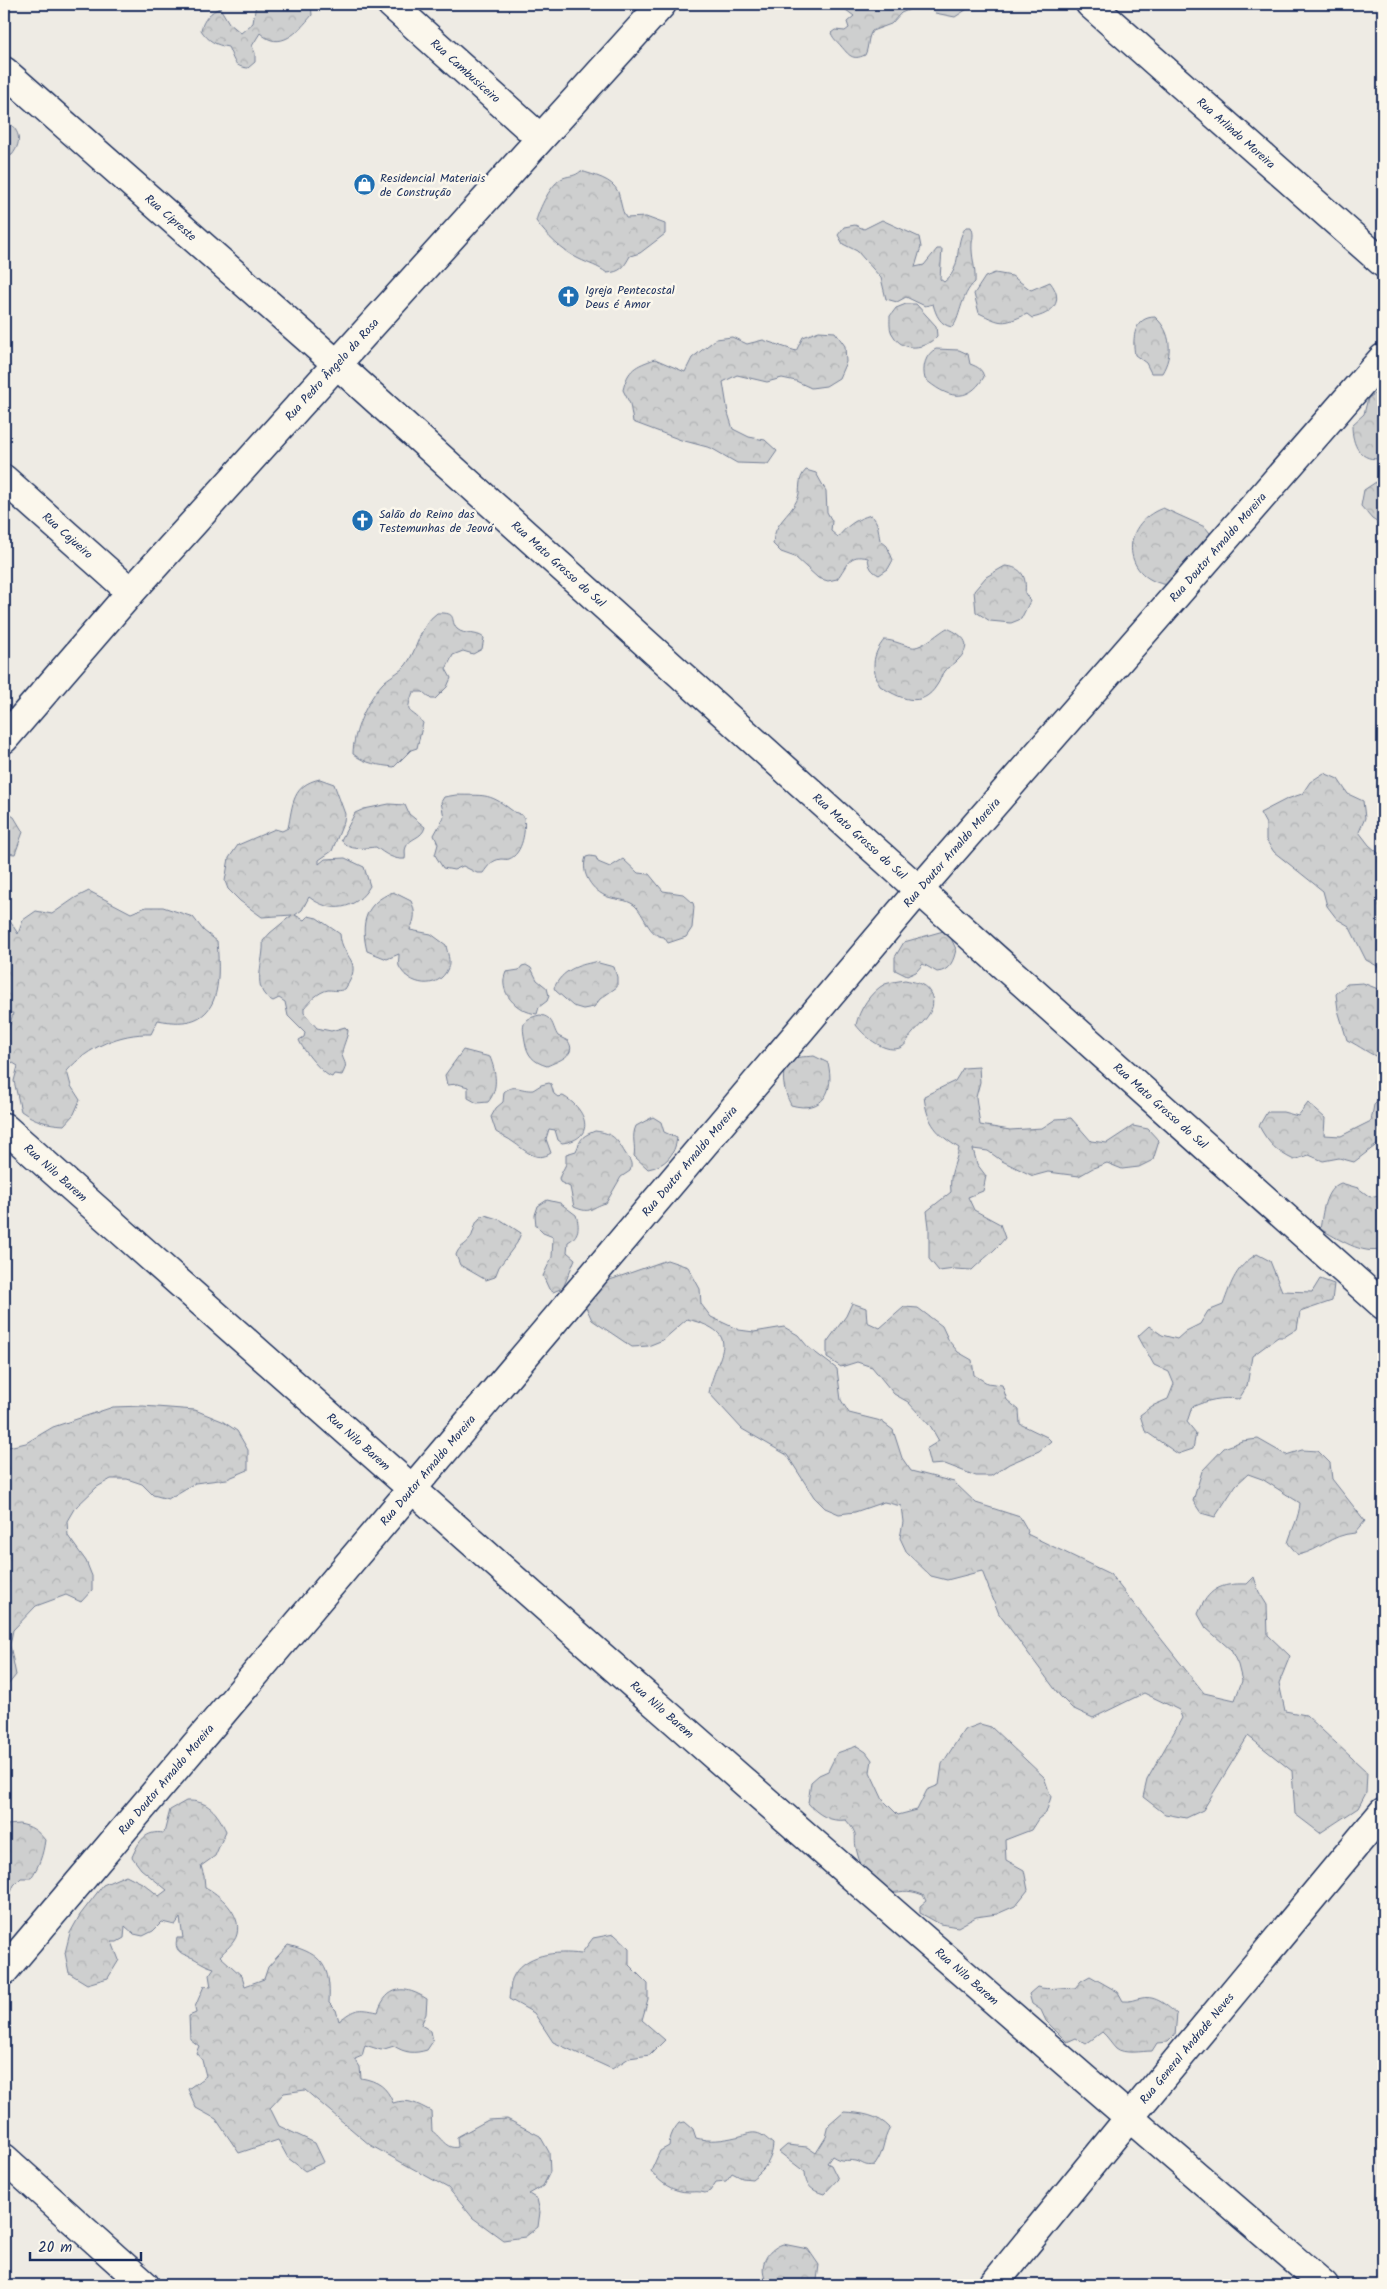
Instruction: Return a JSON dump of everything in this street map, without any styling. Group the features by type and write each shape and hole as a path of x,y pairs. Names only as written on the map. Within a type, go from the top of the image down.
{"street":[{"name":"Rua Cambusiceiro","path":"391,4 540,138"},
{"name":"Rua Pedro Ângelo da Rosa","path":"4,739 131,592 662,4"},
{"name":"Rua Arlindo Moreira","path":"1090,4 1383,263"},
{"name":"Rua Cipreste","path":"4,71 338,365"},
{"name":"Rua Doutor Arnaldo Moreira","path":"4,1971 918,890 1383,358"},
{"name":"Rua Mato Grosso do Sul","path":"338,365 918,890 1383,1305"},
{"name":"Rua Cajueiro","path":"4,479 131,592"},
{"name":"Rua Nilo Barem","path":"4,1127 412,1489 1129,2118 1324,2285"},
{"name":"Rua General Andrade Neves","path":"993,2285 1383,1812"},
{"path":"4,2158 145,2285"}],"green space":[{"path":"256,4 311,4 312,15 301,28 288,38 275,41 260,33 252,46 255,53 255,62 248,68 239,66 228,47 213,42 201,30 208,16 220,8 229,23 241,33 253,23"},
{"path":"846,4 915,4 913,8 901,13 891,24 872,31 865,55 854,57 834,39 831,33 835,30 845,31 849,28 847,22 854,16 846,10"},
{"path":"926,4 975,4 955,17 935,13"},
{"path":"4,120 14,127 19,140 12,155 4,157"},
{"path":"581,171 602,178 612,184 618,192 626,218 646,217 665,224 665,234 640,253 630,256 619,270 607,273 573,256 555,243 536,221 543,203 554,185 563,178"},
{"path":"882,220 919,237 921,247 915,267 924,265 937,249 942,249 940,279 944,282 954,269 962,234 966,227 971,227 973,233 972,248 975,282 966,294 955,324 952,327 944,324 939,319 933,304 925,306 906,297 897,302 886,299 881,278 857,251 843,244 838,235 844,227 855,225 864,229"},
{"path":"995,273 1012,276 1031,290 1050,282 1056,295 1054,306 1051,310 1039,316 1032,318 1027,314 1002,322 979,313 974,294 985,277"},
{"path":"906,304 916,304 936,326 937,336 927,344 908,347 897,341 892,333 890,316 896,308"},
{"path":"1155,317 1165,330 1169,344 1168,359 1162,373 1151,373 1146,363 1135,355 1134,348 1134,336 1139,325 1148,318"},
{"path":"819,331 835,332 845,346 846,362 839,378 826,386 811,388 796,381 782,378 767,382 737,375 723,382 728,413 733,429 749,437 765,440 777,451 768,464 737,463 711,448 681,440 633,422 630,404 623,390 627,377 637,366 655,359 685,372 692,358 716,339 732,337 747,344 763,340 796,351 803,337"},
{"path":"936,349 959,350 968,354 970,364 979,369 984,377 971,392 963,395 948,394 941,390 925,379 924,375 924,366 927,358"},
{"path":"1383,389 1383,458 1368,458 1356,446 1352,425 1364,414 1368,398"},
{"path":"806,470 816,473 826,491 827,512 832,521 831,531 838,537 861,518 871,515 874,518 880,540 887,546 893,560 888,569 879,575 871,568 868,558 856,557 849,561 837,579 828,581 818,578 795,557 781,552 773,544 776,530 797,500 800,481"},
{"path":"1376,482 1383,483 1383,526 1372,519 1361,506 1364,490"},
{"path":"1163,508 1205,527 1210,533 1213,548 1170,585 1154,581 1143,574 1135,563 1132,551 1133,539 1138,527 1148,516"},
{"path":"1005,566 1016,568 1022,574 1025,582 1025,593 1030,601 1021,619 1011,623 990,621 976,612 974,591 986,577"},
{"path":"437,613 451,615 455,626 460,631 484,638 482,649 473,654 463,651 453,655 446,669 451,678 447,687 435,699 431,699 423,692 413,692 409,709 423,723 417,748 411,750 394,767 367,762 353,754 355,736 366,708 382,684 406,665 426,624"},
{"path":"947,628 963,638 966,646 965,651 956,662 944,671 931,693 917,699 902,698 880,686 875,674 874,662 877,651 884,640 916,647"},
{"path":"1324,773 1338,779 1348,794 1363,801 1365,818 1359,832 1369,845 1383,857 1383,969 1366,960 1349,926 1337,919 1327,906 1323,891 1274,852 1266,840 1266,824 1260,813 1287,799 1302,794 1310,782"},
{"path":"320,779 334,784 345,814 332,851 319,860 319,864 325,859 345,858 364,867 370,886 358,900 342,907 326,906 309,897 302,910 295,915 304,920 308,916 317,918 340,934 344,949 353,965 351,979 345,989 324,991 314,997 304,1008 304,1013 317,1028 331,1031 345,1027 348,1030 342,1052 345,1068 342,1075 334,1074 332,1077 318,1067 304,1049 299,1040 304,1037 305,1033 288,1016 285,1002 279,998 273,1001 266,996 260,982 263,941 292,915 262,917 240,901 228,889 225,881 229,858 238,845 275,829 282,831 288,828 295,797 304,786"},
{"path":"456,795 490,797 524,817 522,841 518,852 508,859 493,862 483,873 477,873 463,866 454,870 443,868 435,855 438,844 434,835 444,817 441,802 444,797"},
{"path":"389,804 405,805 409,814 425,827 421,834 410,841 406,847 405,859 397,859 376,847 353,848 341,840 355,813 364,809"},
{"path":"4,811 14,817 23,832 15,854 4,853"},
{"path":"586,857 596,857 598,862 610,867 623,859 638,873 649,874 663,891 683,894 693,903 694,907 692,928 686,937 668,943 664,937 659,936 650,929 634,905 608,897 592,886 585,869"},
{"path":"89,891 131,913 146,907 163,907 193,917 204,931 217,941 218,975 216,990 212,1003 205,1013 194,1020 178,1022 158,1020 151,1034 128,1036 105,1043 75,1062 67,1071 71,1086 80,1100 74,1114 64,1125 52,1124 36,1120 21,1111 14,1081 18,1066 5,1058 5,1043 13,1013 4,1013 4,917 10,921 18,934 23,920 36,911 52,914"},
{"path":"393,892 411,901 414,916 410,930 431,934 446,945 449,965 444,975 438,980 431,983 423,983 409,978 399,966 399,954 387,959 367,951 364,932 367,915 376,902"},
{"path":"947,930 956,949 953,961 945,970 937,972 923,964 916,972 907,976 895,970 895,957 904,942"},
{"path":"595,962 614,967 617,987 600,999 594,1007 583,1009 573,1006 554,988 557,982 571,969"},
{"path":"526,965 531,968 537,980 547,988 549,996 547,1001 539,1007 537,1014 516,1005 504,987 506,972 519,970 522,966"},
{"path":"905,980 919,983 927,988 933,1005 927,1017 902,1047 889,1049 876,1044 856,1025 863,1007 875,991 885,984"},
{"path":"1363,983 1383,991 1383,1059 1347,1040 1338,1010 1336,994 1347,984"},
{"path":"540,1015 550,1020 558,1036 568,1041 570,1046 569,1054 547,1066 532,1057 527,1050 524,1035 523,1027 526,1021 529,1018"},
{"path":"463,1050 490,1057 494,1069 495,1086 488,1102 477,1103 468,1098 468,1087 458,1084 447,1085 445,1075"},
{"path":"814,1056 828,1063 830,1083 828,1091 819,1103 802,1107 791,1105 784,1087 785,1068 796,1058"},
{"path":"979,1067 980,1082 976,1097 980,1125 1010,1130 1042,1128 1056,1119 1071,1118 1091,1141 1107,1143 1133,1126 1148,1129 1159,1141 1153,1160 1139,1167 1122,1169 1107,1163 1079,1176 1048,1172 1033,1176 1002,1161 988,1151 973,1149 977,1164 986,1176 983,1191 968,1197 974,1210 1000,1224 1005,1238 972,1270 955,1269 939,1271 929,1259 927,1211 951,1192 952,1174 959,1148 934,1127 925,1106 924,1096 955,1081 963,1068"},
{"path":"549,1083 554,1094 558,1097 563,1096 578,1108 585,1123 584,1130 580,1136 562,1143 558,1140 555,1130 549,1129 546,1139 551,1153 540,1157 526,1152 496,1132 491,1117 496,1108 503,1102 504,1092 508,1089 533,1090"},
{"path":"1383,1096 1383,1140 1354,1162 1339,1158 1323,1161 1309,1155 1294,1160 1274,1146 1259,1126 1267,1112 1283,1112 1298,1116 1308,1103 1325,1118 1324,1135 1341,1136 1371,1121 1374,1105"},
{"path":"653,1117 661,1122 664,1132 677,1138 674,1150 668,1159 654,1168 648,1169 634,1156 634,1134 636,1126"},
{"path":"595,1131 606,1133 614,1138 630,1160 631,1166 630,1171 621,1177 606,1203 591,1210 584,1210 574,1207 570,1187 560,1182 559,1178 566,1164 566,1154 576,1151 582,1138"},
{"path":"1341,1183 1358,1188 1370,1197 1383,1194 1383,1249 1375,1251 1359,1248 1320,1229 1325,1202 1331,1190"},
{"path":"547,1200 560,1203 576,1215 578,1223 578,1231 572,1240 568,1242 567,1252 575,1259 563,1288 553,1292 549,1289 543,1276 552,1257 553,1237 543,1233 536,1226 535,1215 538,1206"},
{"path":"485,1215 501,1220 521,1233 517,1243 499,1267 495,1277 486,1280 460,1265 456,1255 470,1239 478,1219"},
{"path":"1257,1254 1270,1261 1282,1291 1312,1292 1320,1279 1334,1284 1332,1301 1300,1312 1297,1329 1284,1337 1278,1337 1252,1356 1247,1386 1239,1399 1226,1398 1192,1407 1187,1422 1196,1433 1193,1449 1178,1454 1145,1431 1140,1415 1152,1406 1168,1399 1174,1384 1169,1372 1154,1365 1138,1336 1149,1326 1162,1335 1177,1339 1186,1331 1200,1324 1208,1311 1223,1305 1239,1270"},
{"path":"667,1260 688,1267 700,1289 701,1304 711,1317 739,1330 754,1332 784,1327 798,1335 808,1347 837,1369 841,1400 849,1413 881,1421 893,1430 902,1458 911,1471 954,1482 976,1503 1020,1517 1028,1531 1027,1534 1110,1574 1204,1693 1235,1700 1242,1681 1238,1665 1231,1650 1206,1628 1198,1614 1206,1599 1216,1589 1222,1586 1247,1584 1254,1577 1259,1592 1267,1605 1268,1635 1290,1656 1279,1683 1285,1711 1306,1715 1367,1772 1366,1793 1358,1808 1320,1833 1295,1814 1292,1771 1248,1736 1203,1810 1186,1818 1165,1814 1143,1797 1147,1780 1182,1718 1179,1710 1144,1693 1093,1718 1072,1708 1060,1696 999,1614 982,1571 947,1580 931,1576 907,1553 900,1538 903,1522 901,1506 884,1502 855,1512 839,1514 825,1508 814,1497 787,1455 742,1429 709,1393 723,1347 722,1339 717,1332 705,1325 687,1319 663,1340 648,1346 632,1347 592,1320 585,1305 604,1282"},
{"path":"852,1303 866,1308 867,1322 880,1328 904,1307 918,1308 942,1326 949,1341 958,1352 972,1360 974,1375 987,1383 1002,1385 1007,1400 1019,1410 1020,1424 1047,1437 1051,1441 1039,1451 1009,1464 991,1476 976,1476 945,1464 930,1465 926,1449 939,1441 931,1427 908,1402 894,1394 872,1367 857,1362 841,1367 827,1358 827,1342 846,1316"},
{"path":"143,1406 195,1410 222,1421 237,1431 248,1450 248,1470 227,1479 195,1483 168,1499 153,1495 142,1484 127,1479 111,1479 97,1487 74,1509 67,1521 68,1536 86,1561 92,1576 92,1590 81,1602 66,1595 36,1606 13,1630 10,1645 16,1675 4,1690 4,1448 26,1443 53,1427 113,1407"},
{"path":"1258,1439 1286,1455 1302,1450 1318,1451 1330,1463 1332,1479 1365,1521 1355,1533 1338,1537 1313,1550 1298,1555 1288,1543 1297,1519 1300,1503 1262,1479 1248,1474 1236,1485 1215,1517 1201,1513 1193,1501 1202,1471 1224,1448 1242,1441"},
{"path":"980,1724 991,1727 1044,1777 1051,1797 1046,1813 1038,1819 1031,1830 1005,1840 1006,1860 1024,1870 1028,1890 1015,1906 997,1914 976,1917 958,1927 940,1924 920,1913 920,1906 926,1901 923,1895 907,1891 884,1893 870,1880 864,1870 857,1852 855,1833 846,1820 835,1820 825,1817 808,1803 811,1782 819,1775 828,1771 837,1753 857,1746 866,1752 872,1760 870,1772 883,1800 898,1815 917,1810 927,1790 939,1785 942,1764 964,1730"},
{"path":"186,1801 194,1801 211,1808 226,1831 215,1856 201,1866 205,1887 217,1894 233,1912 238,1927 234,1940 220,1956 242,1976 245,1986 264,1979 268,1967 288,1945 309,1953 317,1958 326,1971 329,2003 336,2010 339,2021 357,2010 378,2012 386,1997 398,1990 411,1991 427,1999 426,2014 421,2025 431,2031 433,2041 427,2050 410,2052 394,2046 381,2050 365,2045 362,2056 355,2059 360,2067 361,2078 372,2081 385,2089 393,2103 408,2101 431,2111 432,2131 450,2147 458,2147 457,2137 488,2120 507,2119 540,2136 549,2152 550,2172 543,2186 529,2194 537,2199 540,2212 538,2227 525,2237 503,2240 473,2218 448,2188 370,2145 305,2090 284,2093 270,2108 279,2126 315,2143 324,2162 305,2171 288,2158 278,2140 239,2153 216,2119 196,2108 188,2089 206,2076 202,2060 196,2053 199,2046 190,2039 189,2016 196,2013 195,2007 204,1986 211,1987 209,1975 214,1968 178,1950 177,1938 183,1938 180,1918 175,1925 162,1922 153,1931 143,1936 134,1934 125,1926 124,1938 117,1942 112,1942 119,1960 108,1978 87,1984 69,1973 65,1953 70,1933 80,1915 103,1885 126,1875 144,1884 159,1896 167,1890 141,1869 132,1857 137,1846 147,1835 164,1833 170,1810"},
{"path":"19,1824 30,1827 45,1840 40,1860 31,1878 21,1878 14,1885 6,1904 4,1904 4,1830 7,1825"},
{"path":"614,1934 629,1948 629,1965 648,1984 648,1999 642,2020 665,2040 650,2055 629,2058 612,2069 553,2042 534,2013 509,1999 510,1986 517,1970 532,1959 552,1954 581,1954 593,1938"},
{"path":"1090,1976 1118,1992 1123,2001 1147,1997 1165,2005 1177,2014 1175,2035 1168,2042 1157,2043 1152,2051 1138,2052 1119,2050 1102,2032 1086,2044 1076,2038 1067,2042 1046,2021 1041,2010 1032,2004 1029,1994 1037,1987 1047,1989 1075,1988 1081,1981"},
{"path":"844,2112 869,2116 880,2120 890,2128 875,2165 869,2166 832,2156 827,2163 831,2165 838,2179 824,2194 812,2189 806,2180 805,2172 779,2152 787,2145 807,2147 816,2153 826,2137 829,2125"},
{"path":"685,2122 693,2129 696,2138 701,2139 721,2140 753,2133 761,2135 773,2144 769,2159 761,2172 752,2179 742,2178 732,2173 726,2181 716,2182 710,2191 705,2193 683,2192 672,2189 658,2179 651,2171 660,2151 669,2146 675,2128 679,2123"},
{"path":"783,2244 808,2249 819,2265 817,2280 814,2285 770,2285 764,2273 764,2261 771,2251"}],"place":[{"name":"Residencial Materiais de Construção","path":"364,185"},
{"name":"Igreja Pentecostal Deus é Amor","path":"569,297"},
{"name":"Salão do Reino das Testemunhas de Jeová","path":"363,521"}]}
